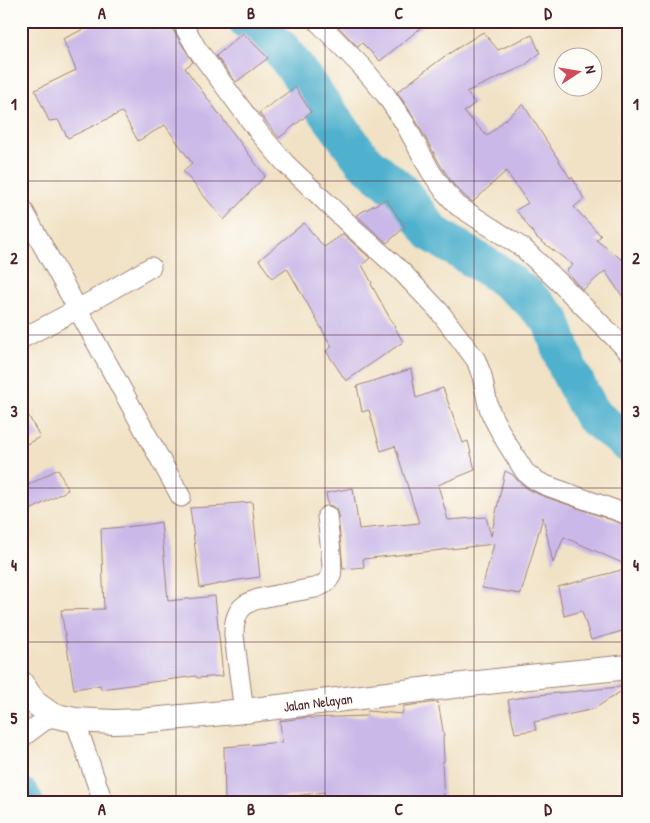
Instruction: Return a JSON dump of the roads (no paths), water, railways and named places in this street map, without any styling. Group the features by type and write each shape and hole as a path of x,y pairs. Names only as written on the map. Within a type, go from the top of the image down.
{"street":[{"path":"181,21 197,48 285,163 401,271 438,311 470,351 476,360 482,376 492,416 525,472 545,485 629,515"},
{"path":"317,21 362,67 384,94 404,122 430,172 458,206 523,248 629,352"},
{"path":"21,206 181,497"},
{"path":"21,339 151,267"},
{"path":"244,711 234,636 236,617 239,611 254,599 315,588 328,581 332,567 327,516"},
{"name":"Jalan Nelayan","path":"63,718 114,722 140,721 629,667"},
{"path":"21,683 35,703 63,718 103,802"},
{"path":"21,738 63,718"}],"waterway":[{"path":"248,21 281,49 363,160 401,192 432,233 497,273 528,297 551,320 568,369 592,415 629,444"},
{"path":"21,797 24,802"}]}
